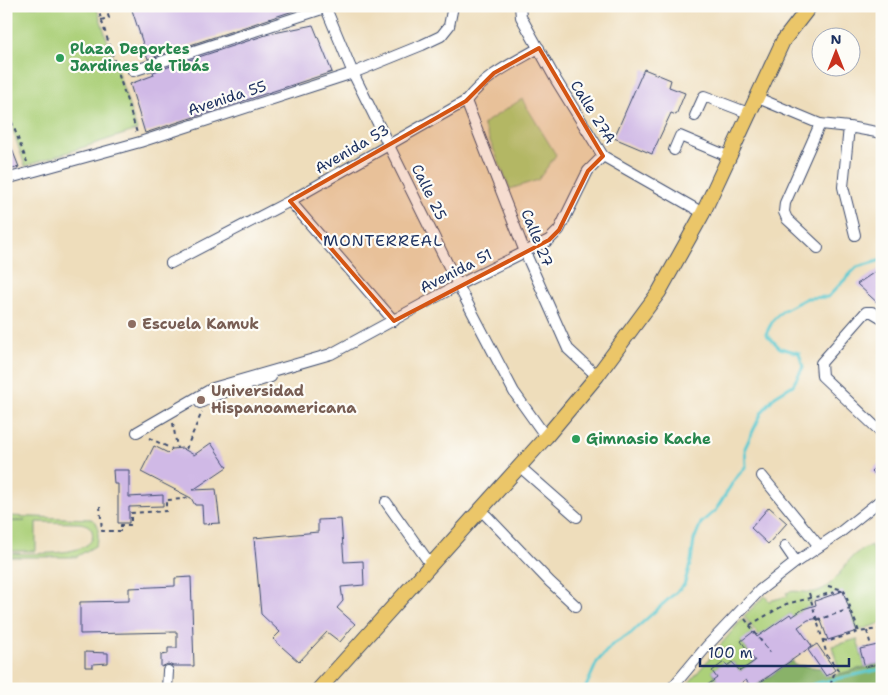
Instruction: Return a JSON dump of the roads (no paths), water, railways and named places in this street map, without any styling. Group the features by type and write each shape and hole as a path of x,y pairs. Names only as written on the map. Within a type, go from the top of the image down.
{"main road":[{"path":"319,689 546,437 597,376 659,292 704,213 783,42 810,6"}],"street":[{"name":"Avenida 55","path":"6,179 140,142 353,73 422,46 441,36 449,26 452,6"},
{"name":"Calle 27A","path":"520,6 521,17 602,156 704,213"},
{"path":"133,71 325,7"},
{"name":"Calle 25","path":"325,7 353,73 458,285 514,392 546,437"},
{"name":"Avenida 53","path":"171,263 290,202 466,101 476,88 494,73 539,48"},
{"path":"695,116 704,96 751,114"},
{"path":"758,98 820,124 882,133"},
{"name":"Calle 27","path":"466,101 525,252 568,349 597,376"},
{"path":"818,248 787,219 784,212 785,203 820,124"},
{"path":"849,127 843,187 855,235"},
{"path":"674,150 680,136 730,157"},
{"name":"Avenida 51","path":"248,382 214,388 138,432 248,382 284,368 330,354 458,285 549,240 559,230 588,172 602,156"},
{"path":"290,202 394,321"},
{"path":"882,318 872,312 866,312 821,363 822,376 882,433"},
{"path":"519,466 577,517"},
{"path":"762,476 819,546"},
{"path":"671,689 706,646 760,590 796,562 858,519 882,499"},
{"path":"386,502 432,565"},
{"path":"481,510 550,582 576,606"},
{"path":"785,546 796,562"},
{"path":"167,689 168,671"}],"waterway":[{"path":"585,689 597,662 612,645 631,633 684,585 691,561 694,540 701,523 715,511 735,479 746,466 745,448 762,412 775,396 793,385 803,367 799,353 780,348 766,334 773,320 782,311 807,298 828,297 857,267 882,260"},
{"path":"801,689 818,683 882,669"}],"place":[{"name":"Plaza Deportes Jardines de Tibás","path":"60,58"},
{"name":"Escuela Kamuk","path":"132,324"},
{"name":"Universidad Hispanoamericana","path":"201,400"},
{"name":"Gimnasio Kache","path":"576,439"}],"district":[{"name":"MONTERREAL","path":"383,240"}]}
